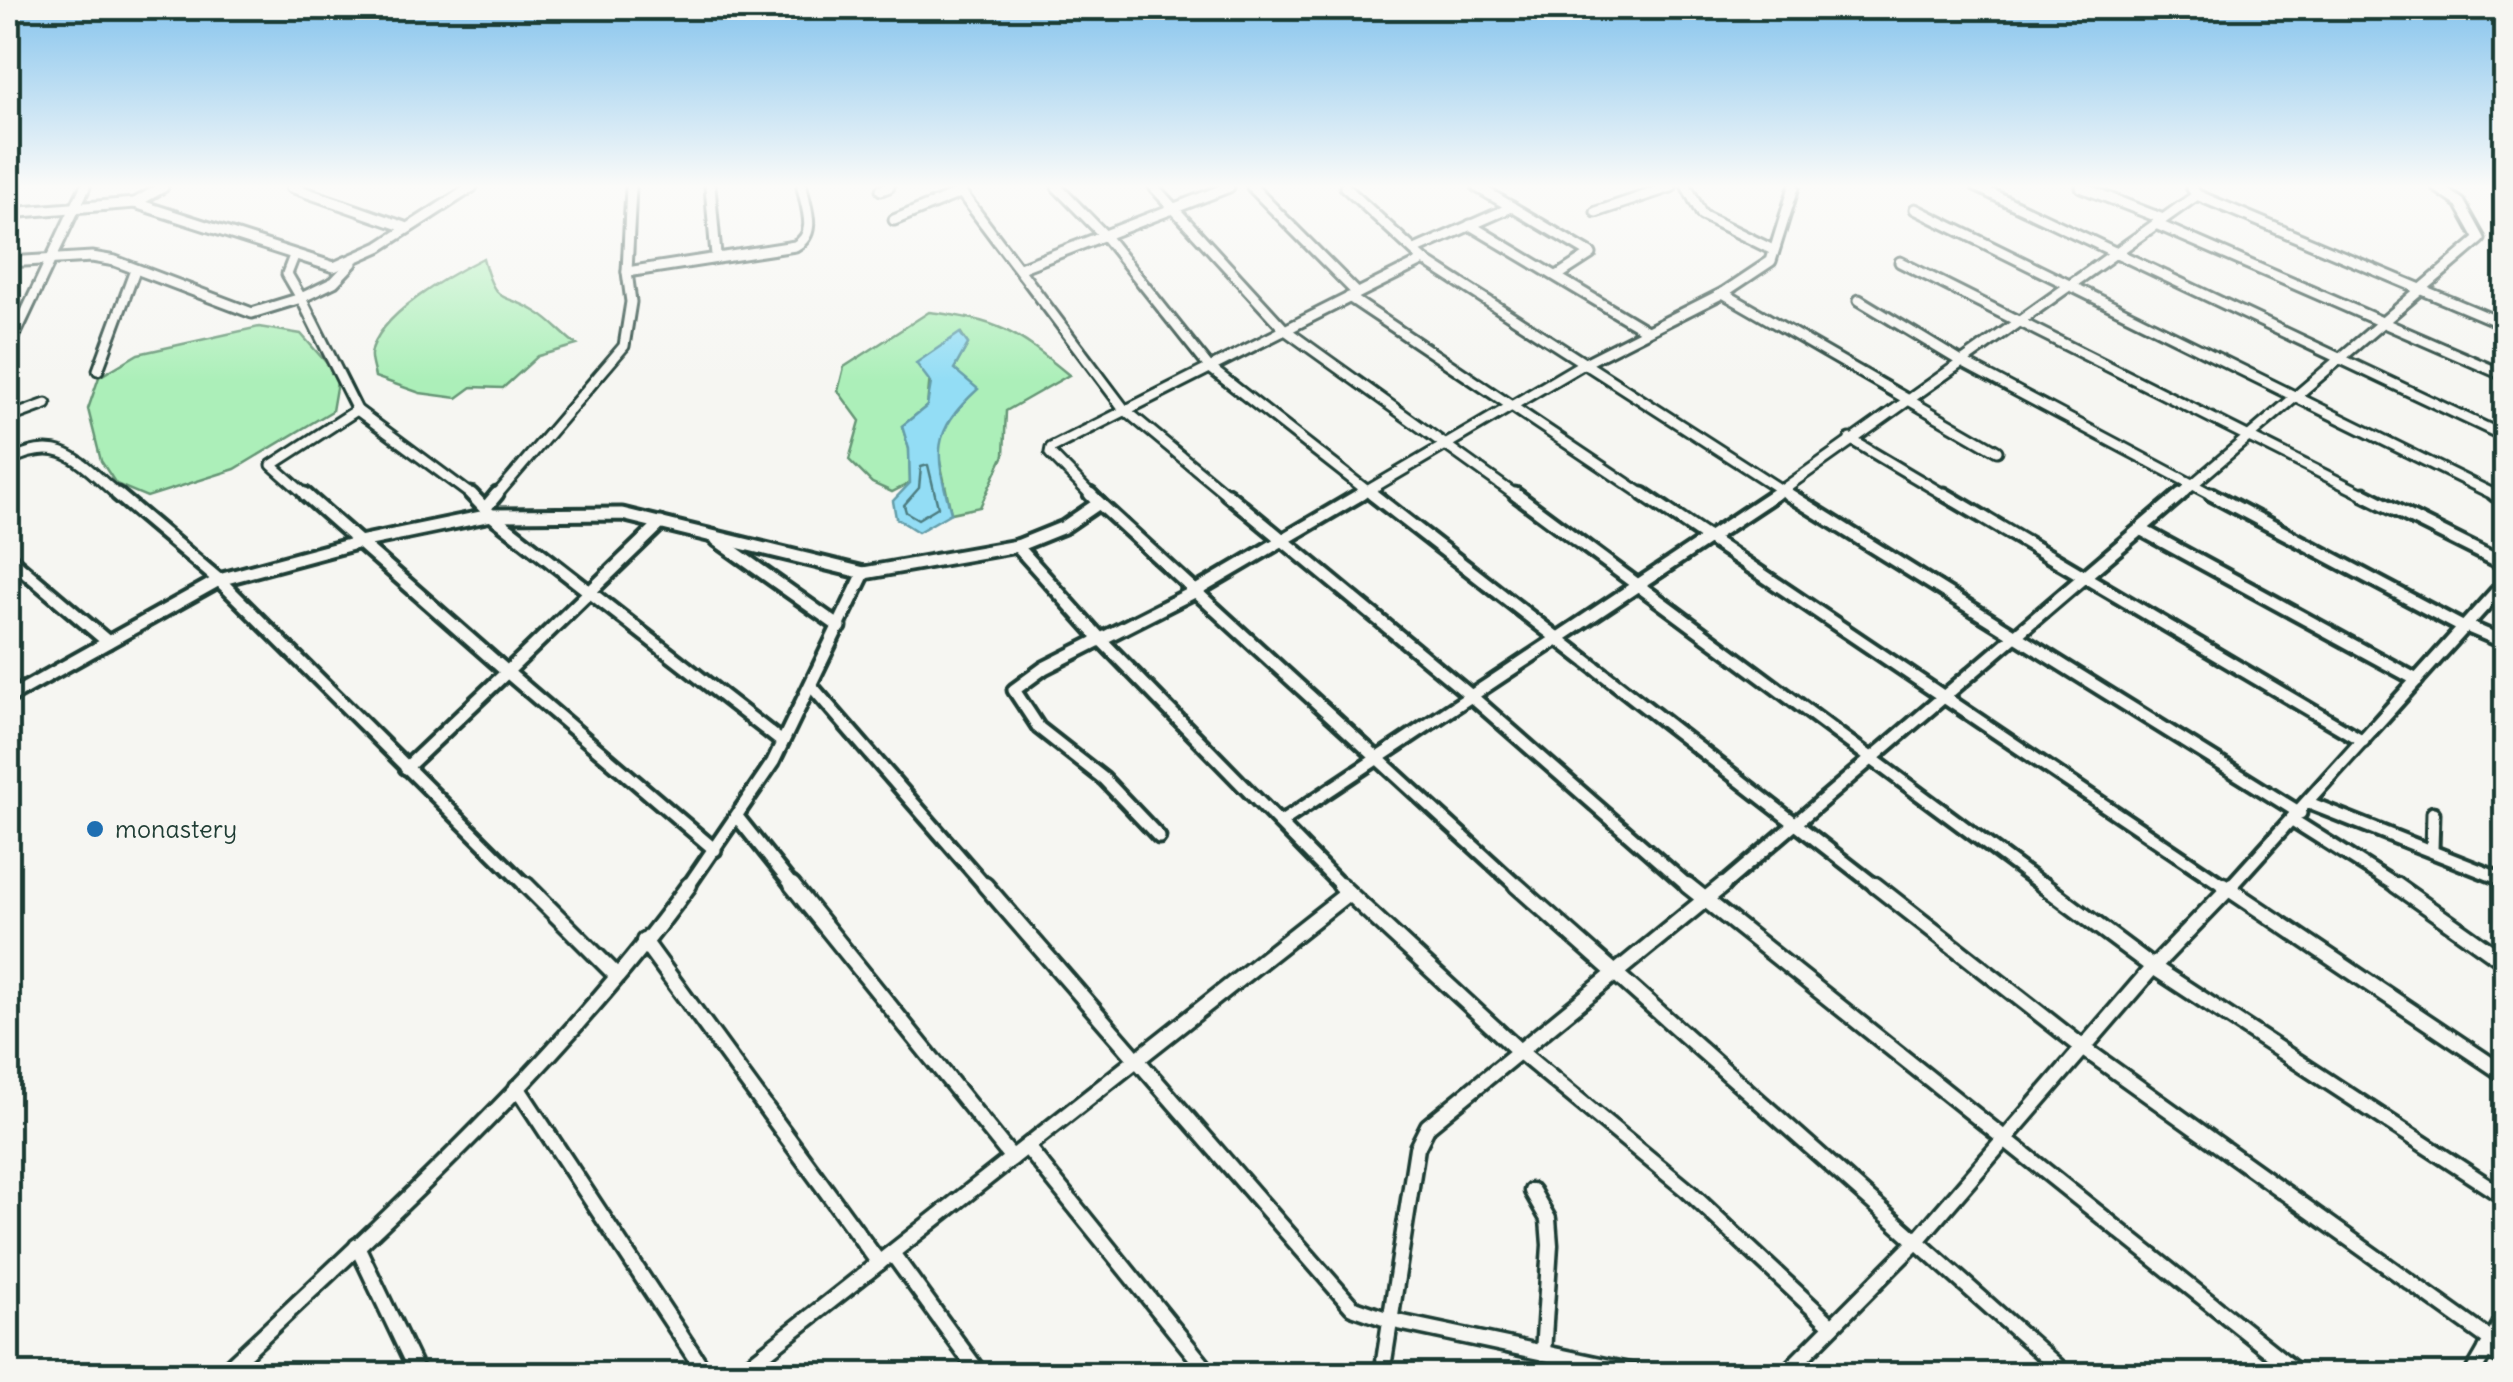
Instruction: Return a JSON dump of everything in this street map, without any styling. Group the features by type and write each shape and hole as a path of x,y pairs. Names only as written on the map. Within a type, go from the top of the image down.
{"street":[{"path":"8,350 57,251"},
{"path":"281,251 334,267 352,263"},
{"path":"8,262 104,259 252,314 334,282 368,251"},
{"path":"489,510 624,346 632,302 628,251"},
{"path":"627,272 747,251"},
{"path":"1007,251 1124,409 1471,696 1703,899 2000,1140 2299,1374"},
{"path":"1020,268 1062,251"},
{"path":"1117,251 1209,367 2086,1050 2506,1360"},
{"path":"1212,251 1284,329 1446,443 2153,967 2506,1198"},
{"path":"1313,251 1352,294 1940,697 2230,887 2506,1075"},
{"path":"1419,251 1424,260 1580,365 2301,812 2506,963"},
{"path":"1516,251 1647,331"},
{"path":"1557,276 1591,254 1587,251"},
{"path":"1159,837 1104,779 1039,728 1014,690 1044,668 1103,642 1196,591 1580,365 1723,293 1771,260 1773,251"},
{"path":"2000,251 2506,500"},
{"path":"2224,251 2506,376"},
{"path":"2337,251 2506,325"},
{"path":"1382,1374 1417,1148 1428,1126 1619,974 2465,251"},
{"path":"1280,823 1780,491 2116,252 2506,436"},
{"path":"294,256 287,274 357,410 782,742"},
{"path":"1424,260 1124,409 1050,452 1099,503 1375,760 1619,974 1914,1244 2066,1374"},
{"path":"1900,262 2506,565"},
{"path":"98,370 135,270"},
{"path":"1723,293 1997,451"},
{"path":"1859,300 1960,360 2465,627 2506,643"},
{"path":"8,418 46,404"},
{"path":"357,410 272,465 715,850"},
{"path":"1850,439 2363,742"},
{"path":"8,460 56,446 219,580 616,974"},
{"path":"8,698 219,580 489,510 622,514 864,573 1017,546 1064,527 1099,503"},
{"path":"406,768 661,523"},
{"path":"2140,529 2418,680"},
{"path":"712,536 840,627"},
{"path":"1017,546 1103,642 1348,893 1519,1052 1687,1190 1832,1326"},
{"path":"8,557 108,642"},
{"path":"222,1374 516,1087 644,941 738,818 814,689 864,573"},
{"path":"1784,1374 1914,1244 2000,1140 2086,1050 2153,967 2301,812 2506,581"},
{"path":"814,689 895,788 1138,1059 1352,1307 1389,1320 1643,1374"},
{"path":"2301,812 2432,850 2506,882"},
{"path":"2432,850 2433,813"},
{"path":"738,818 1012,1158"},
{"path":"745,1372 1348,893"},
{"path":"644,941 886,1258 980,1374"},
{"path":"516,1087 706,1374"},
{"path":"1027,1147 1210,1374"},
{"path":"1532,1190 1548,1219 1550,1245 1543,1353"},
{"path":"357,1246 418,1374"},
{"path":"2472,1374 2506,1314"}],"green space":[{"path":"483,258 497,292 543,316 577,345 538,356 503,388 472,387 457,398 420,393 375,377 371,354 387,325 417,297"},
{"path":"929,312 973,319 1005,330 1069,375 1006,411 1004,455 980,507 951,513 937,447 950,415 954,369 968,344 961,333 932,356 927,406 902,426 909,449 910,483 892,492 872,483 849,460 860,421 838,391 844,367"},
{"path":"259,327 301,334 338,376 332,411 235,469 147,497 116,484 101,461 88,409 99,377 138,354"}],"water":[{"path":"960,333 968,344 954,369 978,389 951,418 940,445 951,513 918,532 896,518 893,501 910,483 909,449 902,426 927,406 931,383 916,363"}],"place":[{"name":"monastery","path":"95,829"}]}
